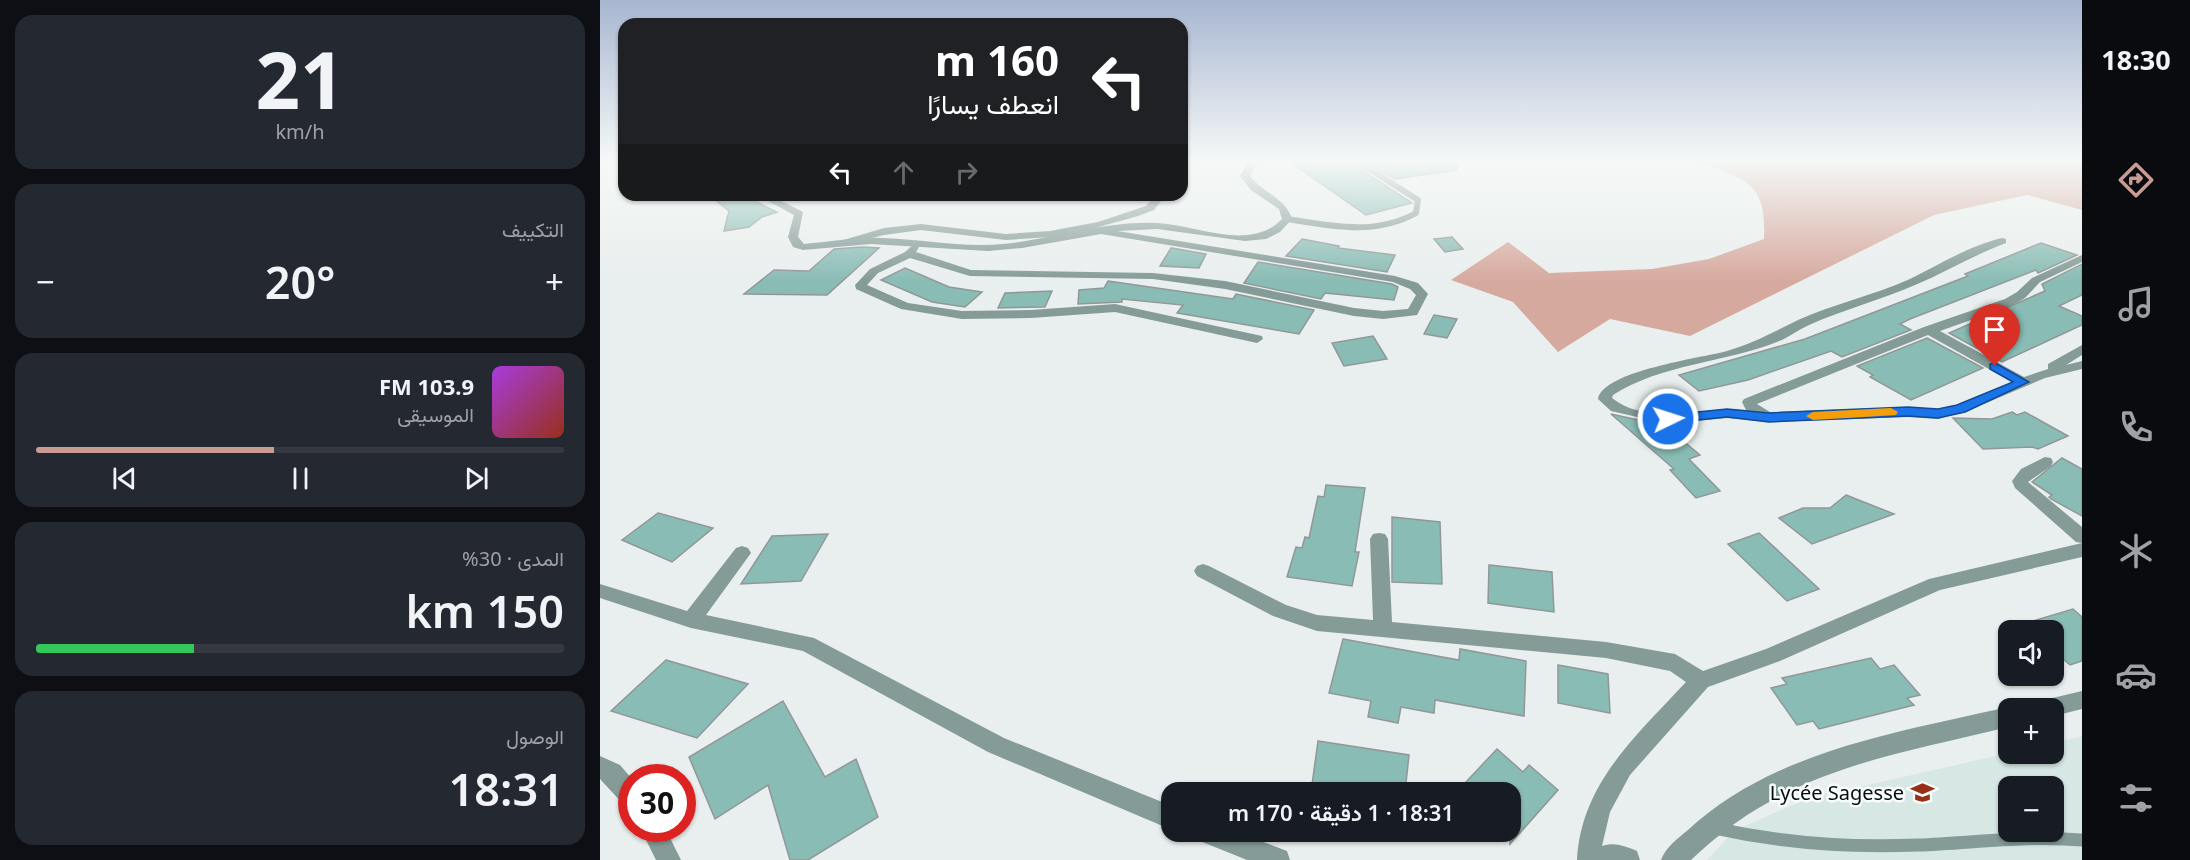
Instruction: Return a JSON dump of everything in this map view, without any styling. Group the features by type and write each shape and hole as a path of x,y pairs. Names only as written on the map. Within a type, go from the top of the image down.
{"street":[{"path":"776,202 799,214 793,237 797,245 871,241 912,249 970,273 1153,276 1225,285 1371,314 1413,312 1422,294 1407,283 1387,277 1099,231"},
{"path":"830,245 889,230 919,226 993,237 1060,233 1150,208 1154,202"},
{"path":"1257,339 1115,308 1031,314 962,315 905,306 862,289 861,285 866,277 912,249 1003,247 1099,231 1161,226 1196,230 1233,239 1246,238 1271,232 1287,219 1284,208 1275,202"},
{"path":"2002,241 1971,252 1912,282 1803,323 1774,339 1730,354 1678,365 1615,386 1605,395 1605,399 1616,408 1668,419 1727,413 1769,417 1908,412 1938,414 1960,409 2040,375 2082,365"},
{"path":"1769,417 1752,408 1749,402 1929,330 2009,302 2021,295 2036,280 2082,258"},
{"path":"1929,330 2023,382"},
{"path":"2040,375 2082,349"},
{"path":"2045,462 2027,473 2020,481 2023,488 2082,537"},
{"path":"1379,539 1383,629"},
{"path":"1628,860 1613,855 1591,860 1590,837 1599,807 1622,767 1701,681 1773,655 1936,584 2082,550"},
{"path":"691,620 742,553"},
{"path":"1203,571 1280,611 1308,620 1606,650 1675,663 1701,681"},
{"path":"600,591 691,620 807,644 996,746 1161,814"},
{"path":"2064,704 2082,700"},
{"path":"1673,860 1709,827 1772,784 1834,760 1998,719"},
{"path":"600,767 612,773 618,780"},
{"path":"659,842 669,860"},
{"path":"1231,842 1278,860"}],"lane":[{"path":"1287,219 1352,228 1393,224 1416,213 1418,202"},
{"path":"1709,827 1754,838 1814,844 1943,844 2057,837 2082,840"}],"shaded area":[{"path":"1761,202 1994,202 1934,215 1690,336 1610,319 1558,352 1513,302 1451,280 1508,242 1549,273 1652,269 1709,259 1764,239"},
{"path":"2053,202 2082,202 2082,210"},
{"name":"Lycée Sagesse","path":"2082,736 2082,860 1707,860 1734,831 1806,799 1998,755 1998,764 2064,764 2064,740"}],"building":[{"path":"718,202 757,202 777,212 762,217 749,227 724,231 729,211"},
{"path":"1348,202 1412,203 1366,215"},
{"path":"1452,237 1463,249 1445,252 1434,239"},
{"path":"1302,239 1339,246 1338,248 1395,255 1387,272 1286,256"},
{"path":"2041,243 2077,255 2038,273 2036,270 1910,319 1900,324 1911,330 1842,357 1831,351 1748,380 1699,391 1679,375 1805,339 1968,276 1965,274"},
{"path":"879,248 827,295 744,294 774,270 809,271 834,249"},
{"path":"1171,248 1206,254 1199,268 1160,266"},
{"path":"1258,262 1392,284 1398,287 1394,300 1325,293 1321,299 1244,283"},
{"path":"2082,264 2082,295 2059,306 2082,316 2082,325 2002,362 1949,333 2045,291 2042,284"},
{"path":"905,268 949,287 982,292 965,307 932,302 881,280"},
{"path":"1108,281 1233,299 1236,294 1314,310 1299,334 1177,313 1183,305 1122,299 1122,302 1078,304 1079,290 1104,288"},
{"path":"1052,291 1045,307 998,308 1005,293"},
{"path":"1434,315 1457,319 1447,338 1424,334"},
{"path":"1373,336 1387,359 1344,366 1332,343"},
{"path":"1927,338 1983,368 1911,400 1870,377 1873,375 1857,366"},
{"path":"2012,412 2017,415 2025,412 2068,436 2038,449 2032,447 1983,449 1953,418 1992,419"},
{"path":"1611,414 1665,426 1700,455 1689,459 1720,491 1696,498 1670,470 1674,469"},
{"path":"2062,458 2082,469 2082,516 2051,499 2049,497 2052,495 2032,482"},
{"path":"1326,485 1365,488 1355,552 1359,552 1352,586 1287,577 1296,547 1302,548 1305,537 1309,538 1318,496 1324,497"},
{"path":"1846,495 1894,514 1812,544 1779,518 1803,508 1830,508"},
{"path":"658,513 713,528 672,562 622,540"},
{"path":"1392,517 1440,522 1442,584 1392,582"},
{"path":"1759,533 1819,589 1787,601 1728,544"},
{"path":"828,534 801,581 741,584 772,536"},
{"path":"1489,565 1552,572 1554,612 1488,603"},
{"path":"2073,609 2082,617 2082,661 2070,665 2064,660 2064,620 2036,620"},
{"path":"1343,639 1459,660 1460,649 1526,661 1524,716 1435,700 1434,713 1401,707 1398,723 1368,717 1371,701 1329,693"},
{"path":"1871,658 1880,669 1894,665 1920,695 1907,698 1914,705 1819,729 1813,721 1797,725 1771,688 1787,684 1782,678"},
{"path":"666,660 748,684 697,738 611,711"},
{"path":"1558,665 1608,674 1610,713 1558,703"},
{"path":"783,701 825,777 856,759 878,817 808,860 790,860 768,785 715,819 696,774 696,764 692,764 689,757"},
{"path":"1318,741 1409,755 1406,782 1312,782"},
{"path":"1497,749 1523,772 1529,765 1558,790 1521,832 1521,782 1466,782"}],"slow traffic":[{"path":"1813,416 1891,412"}],"place":[{"name":"Lycée Sagesse","path":"1922,792"}],"route":[{"path":"1668,419 1727,413 1769,417 1908,412 1938,414 1960,409 2023,382 1995,366"}]}
